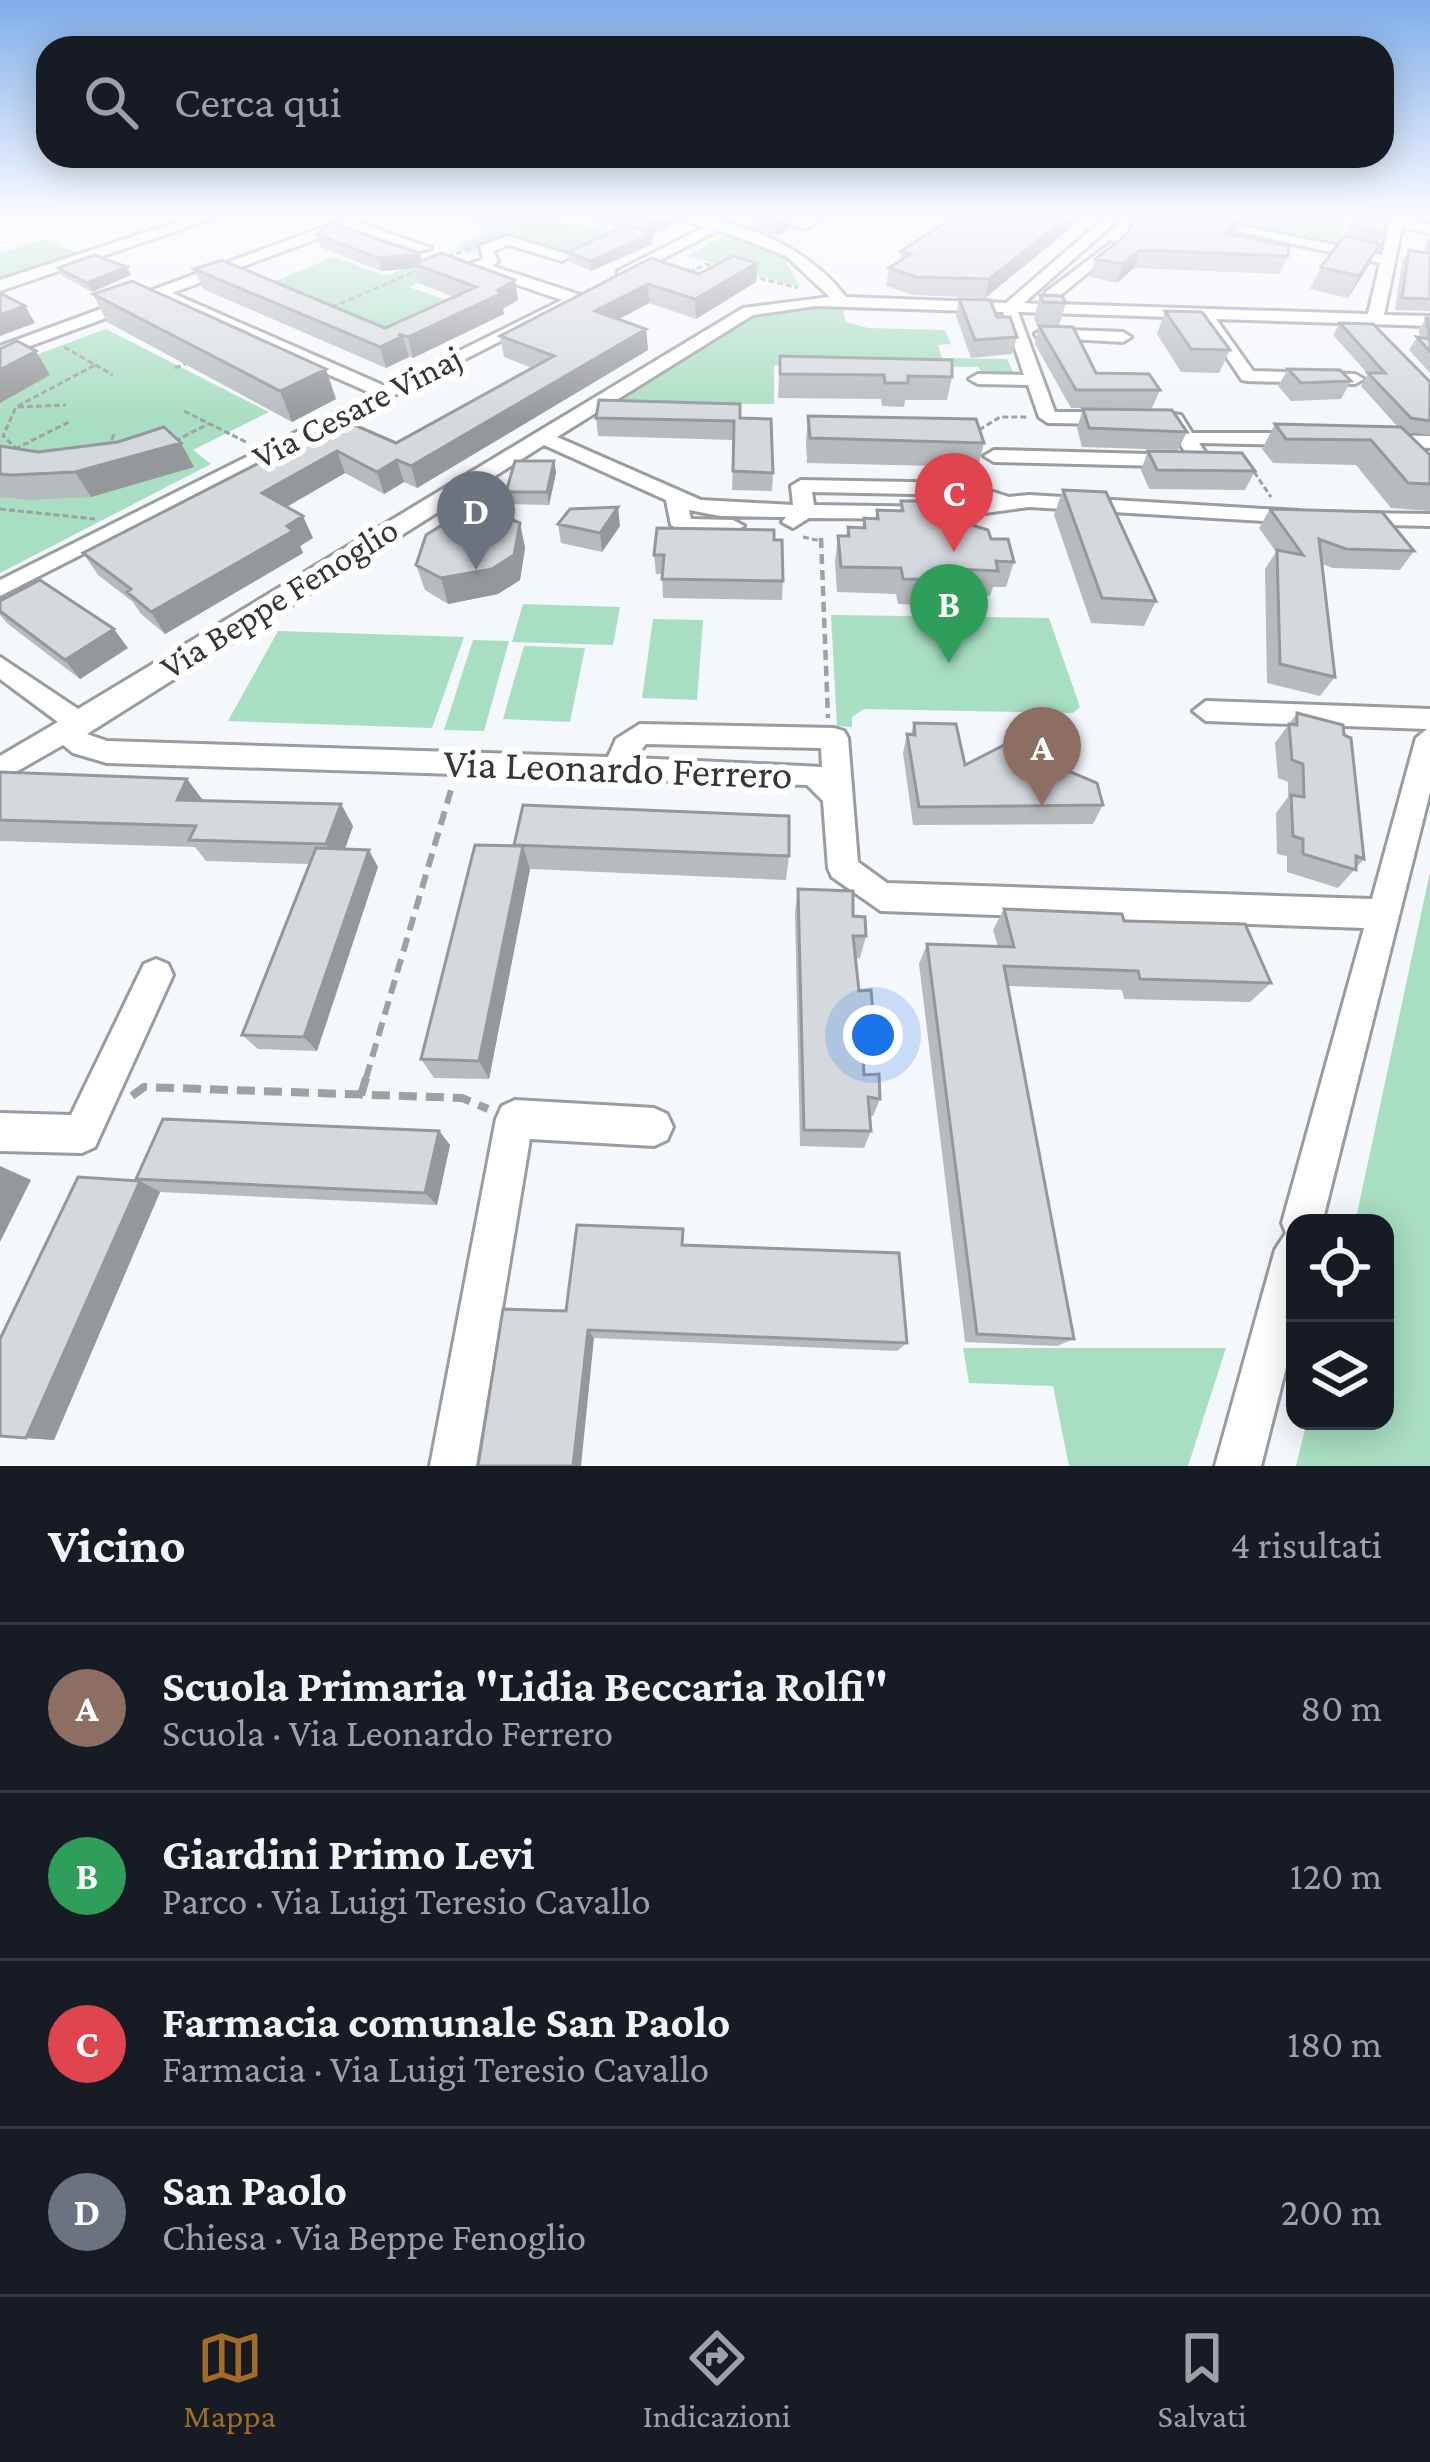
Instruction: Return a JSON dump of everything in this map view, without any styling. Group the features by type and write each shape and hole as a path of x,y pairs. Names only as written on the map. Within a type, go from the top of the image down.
{"street":[{"path":"0,352 179,285"},
{"path":"536,285 575,298"},
{"name":"Via Cesare Vinaj","path":"0,589 600,285"},
{"path":"813,285 816,297"},
{"path":"828,285 841,301"},
{"path":"994,456 1201,461 1174,419 1048,416 1009,308 1035,285"},
{"path":"1047,310 1051,295 1063,285"},
{"path":"1378,327 1386,285"},
{"path":"158,293 383,392"},
{"name":"Via Beppe Fenoglio","path":"0,770 734,317 816,297 1378,327 1430,322"},
{"path":"1206,316 1248,376 1355,379"},
{"path":"1015,334 1123,337"},
{"path":"978,379 1033,380"},
{"path":"541,436 676,496 720,510 941,513 1001,501 1112,502 1286,517 1430,520"},
{"path":"1198,437 1334,440"},
{"path":"1358,440 1430,442"},
{"path":"0,666 77,722"},
{"path":"1206,711 1430,719"},
{"name":"Via Leonardo Ferrero","path":"77,722 72,737 107,752 812,774 838,791 843,868 880,897 1383,914"},
{"path":"617,767 626,746 640,734 834,738 838,791"},
{"path":"1304,1214 1430,738"},
{"path":"0,1132 82,1134 156,975"},
{"path":"453,1466 515,1120 654,1127"},
{"path":"1238,1466 1286,1284"}],"path":[{"path":"329,309 383,285"},
{"path":"781,285 816,297"},
{"path":"49,339 113,376"},
{"path":"175,368 195,360"},
{"path":"33,457 3,436 16,407 95,365"},
{"path":"16,407 66,405"},
{"path":"184,411 267,452"},
{"path":"0,455 69,422"},
{"path":"157,447 208,424"},
{"path":"103,460 115,431"},
{"path":"1230,437 1286,517"},
{"path":"0,509 47,518 110,519"},
{"path":"800,537 820,538 829,730"},
{"path":"361,1094 459,762"},
{"path":"128,1099 144,1087 462,1098 515,1120"}],"green space":[{"path":"412,285 409,287 463,306 397,338 261,287"},
{"path":"799,306 842,306 846,322 868,328 945,330 951,344 938,345 942,358 1007,359 1014,374 983,374 978,367 774,365 774,404 614,403 753,317"},
{"path":"106,329 269,412 193,450 211,464 0,573 0,368"},
{"path":"523,604 620,607 613,645 512,642"},
{"path":"831,615 1049,618 1080,707 1073,713 864,709 852,717 852,727 837,726"},
{"path":"653,619 703,620 697,700 642,698"},
{"path":"278,631 464,637 432,728 228,721"},
{"path":"473,640 509,641 484,731 444,730"},
{"path":"524,646 585,648 570,722 503,719"},
{"path":"1430,872 1430,1466 1296,1466 1305,1430 1394,1430 1394,1214 1357,1214"},
{"path":"963,1348 1226,1348 1188,1466 1069,1466 1053,1386 969,1383"}],"building":[{"path":"119,285 142,285 326,369 280,391 93,294"},
{"path":"233,285 283,285 385,328 476,287 472,285 506,285 498,290 500,294 408,337 398,334 403,336 380,347"},
{"path":"598,285 645,285 595,311 646,329 411,466 397,460 377,472 337,451 262,493 303,516 287,526 293,531 151,612 127,592 131,589 83,553 343,420 396,443 554,356 500,336"},
{"path":"652,285 718,285 695,299"},
{"path":"1404,285 1430,285 1430,299 1402,298"},
{"path":"0,293 25,306 0,315"},
{"path":"1040,295 1062,296 1066,303 1043,302"},
{"path":"959,299 990,300 997,317 1010,317 1017,337 975,340"},
{"path":"1165,311 1202,312 1230,350 1191,349"},
{"path":"1340,323 1373,324 1430,382 1430,421 1411,418 1368,373 1385,373"},
{"path":"1039,326 1073,327 1096,373 1149,374 1160,390 1076,390"},
{"path":"17,341 36,351 0,370 0,349"},
{"path":"780,356 952,360 952,377 908,376 908,383 885,383 884,375 780,374"},
{"path":"1288,369 1340,370 1351,381 1301,383"},
{"path":"599,400 740,404 740,418 771,419 773,473 733,471 734,421 596,418"},
{"path":"1083,409 1172,410 1187,432 1089,428"},
{"path":"808,416 976,419 984,443 810,438"},
{"path":"1275,424 1401,427 1430,455 1430,484 1408,483 1371,440 1286,439"},
{"path":"164,427 181,443 75,472 0,474 0,446 38,452 118,442"},
{"path":"1148,451 1242,453 1255,471 1157,470"},
{"path":"515,461 554,461 547,492 506,492"},
{"path":"1063,490 1106,492 1156,601 1102,598"},
{"path":"901,501 927,501 929,512 957,512 959,521 988,530 991,539 1008,539 1014,562 996,561 998,571 955,569 957,580 903,579 901,568 841,567 838,536 849,536 848,527 865,528 864,518 878,519 877,510 903,511"},
{"path":"618,507 600,533 558,524 570,509"},
{"path":"1270,509 1382,512 1414,551 1346,549 1319,539 1335,677 1280,664 1277,550 1303,555"},
{"path":"496,513 520,523 514,555 492,569 441,578 416,565 426,535 450,520"},
{"path":"657,528 774,530 774,540 782,540 783,581 662,579 664,555 654,555"},
{"path":"40,580 114,629 65,660 0,611 0,601"},
{"path":"1297,713 1343,725 1344,735 1351,738 1364,859 1356,856 1356,870 1303,854 1303,839 1293,836 1291,795 1304,797 1303,764 1292,760 1289,724 1297,725"},
{"path":"914,723 956,724 965,765 1012,741 1037,741 1045,761 1097,783 1103,805 919,807 907,734 915,735"},
{"path":"0,772 187,779 177,800 341,804 326,844 189,840 196,826 0,820"},
{"path":"523,805 789,816 789,856 514,845"},
{"path":"475,845 523,846 479,1061 421,1059"},
{"path":"316,848 369,850 304,1037 242,1035"},
{"path":"798,889 853,891 853,916 865,917 866,936 853,936 859,991 871,990 873,1013 861,1012 864,1075 879,1074 880,1099 868,1097 871,1131 804,1130"},
{"path":"1004,909 1122,914 1124,921 1245,924 1271,983 1140,979 1138,971 1004,966 1074,1339 977,1334 927,944 1014,947"},
{"path":"163,1119 439,1131 425,1193 136,1179"},
{"path":"78,1177 140,1181 26,1438 0,1436 0,1339"},
{"path":"577,1225 683,1229 682,1245 899,1253 907,1343 588,1330 573,1466 478,1466 503,1309 566,1311"}],"place":[{"name":"Farmacia comunale San Paolo","path":"954,552"},
{"name":"San Paolo","path":"476,570"},
{"name":"Giardini Primo Levi","path":"949,663"},
{"name":"Scuola Primaria \"Lidia Beccaria Rolfi\"","path":"1042,806"}]}
